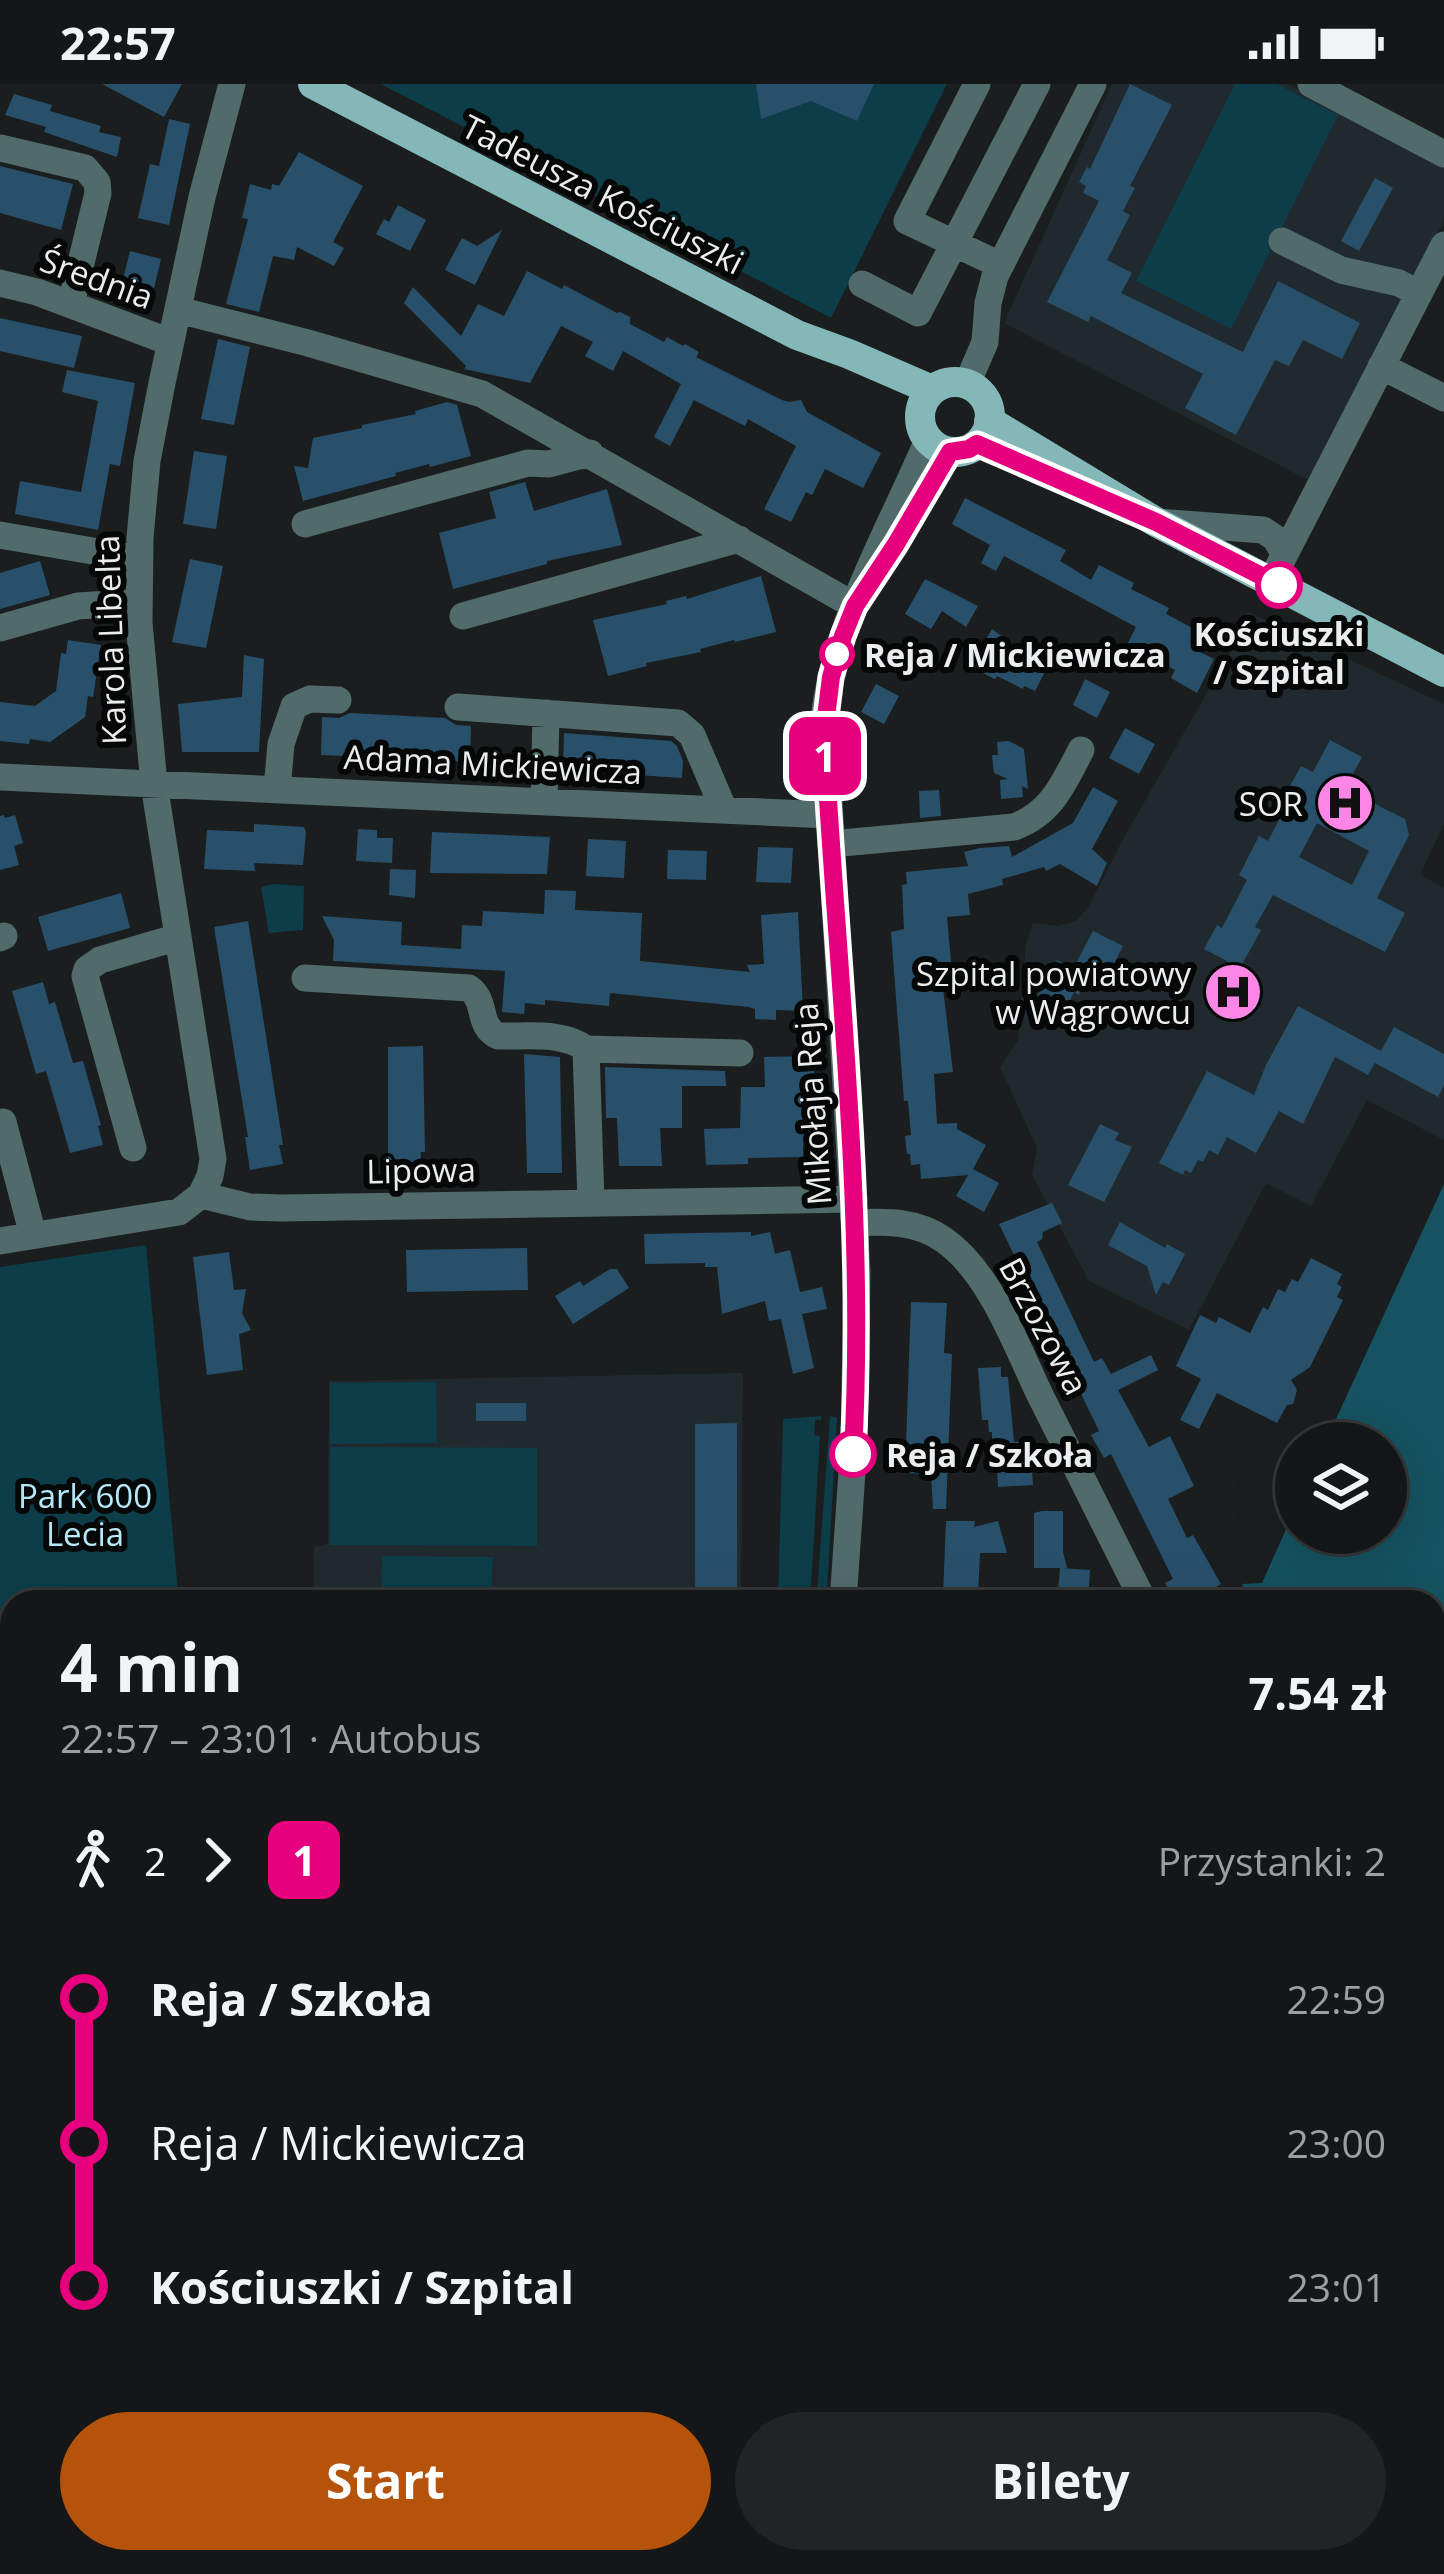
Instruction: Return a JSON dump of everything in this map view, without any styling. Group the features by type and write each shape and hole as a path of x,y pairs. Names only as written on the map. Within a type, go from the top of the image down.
{"main road":[{"name":"Tadeusza Kościuszki","path":"331,88 796,335 849,354 949,427 1156,522 1278,567 1444,672"},
{"path":"949,382 967,384 982,395 989,412 949,427 949,382"}],"street":[{"name":"Karola Libelta","path":"201,1195 213,1160 154,784 142,675 140,560 147,461 170,342 232,84"},
{"path":"977,84 907,221 1000,265"},
{"path":"862,284 918,313 1037,84"},
{"path":"967,384 982,351 988,303 1000,265 1093,84"},
{"path":"1311,84 1444,154"},
{"path":"0,148 85,168 97,182 71,304"},
{"path":"1282,241 1342,270 1399,283 1419,293"},
{"path":"1278,567 1444,245"},
{"name":"Średnia","path":"0,284 71,304 170,342"},
{"path":"178,310 482,394 855,606"},
{"path":"1381,366 1444,398"},
{"path":"528,464 534,421"},
{"name":"Mikołaja Reja","path":"844,1590 856,1371 855,1211 824,733 827,698 855,606 896,544 949,427"},
{"path":"305,524 528,464 549,464 590,453"},
{"path":"685,555 692,541 694,513"},
{"path":"1156,522 1263,530 1275,538 1278,567"},
{"path":"0,535 140,560"},
{"path":"463,616 740,539"},
{"path":"0,628 78,606 139,602"},
{"path":"277,790 281,744 294,706 310,699 338,700"},
{"path":"458,706 678,722 692,735 724,810"},
{"path":"544,802 547,713"},
{"path":"831,844 1014,827 1030,821 1057,796 1081,750"},
{"name":"Adama Mickiewicza","path":"0,778 829,815"},
{"path":"134,1148 85,976 100,960 178,937"},
{"path":"305,978 469,988 481,1000 485,1026 498,1036 566,1039 586,1048 740,1053"},
{"path":"586,1048 590,1202"},
{"path":"3,1122 33,1235"},
{"path":"0,1241 172,1214 201,1195"},
{"name":"Lipowa","path":"201,1195 250,1208 590,1202 855,1211"},
{"name":"Brzozowa","path":"855,1211 941,1237 964,1256 995,1305 1138,1590"}],"shaded area":[{"path":"1112,84 1288,84 1444,162 1444,221 1310,481 1004,323"},
{"name":"Szpital powiatowy w Wągrowcu","path":"1248,612 1444,704 1444,824 1420,874 1444,888 1444,1140 1367,1100 1311,1206 1266,1183 1189,1330 1089,1281 1032,1175 1037,1148 1000,1067 1018,1040 1026,944 1033,923 1058,926 1076,921 1089,906 1229,655"},
{"path":"1444,1184 1444,1590 1245,1590 1242,1584 1262,1583 1275,1554 1407,1554 1407,1422 1335,1422"},
{"path":"743,1373 741,1590 313,1590 314,1547 328,1544 329,1381"}],"green space":[{"path":"381,84 947,84 831,318"},
{"path":"1235,84 1277,84 1338,115 1231,329 1136,281"},
{"path":"304,886 303,930 269,933 261,887"},
{"name":"Park 600 Lecia","path":"146,1245 178,1590 0,1590 0,1267"},
{"path":"436,1382 437,1443 330,1444 330,1383"},
{"path":"821,1416 815,1420 814,1435 820,1436 811,1590 778,1590 783,1419"},
{"path":"830,1416 837,1418 827,1590 817,1590"},
{"path":"330,1447 537,1448 537,1546 330,1545"},
{"path":"382,1556 493,1557 492,1590 381,1590"}],"building":[{"path":"102,84 182,84 164,117"},
{"path":"756,84 874,84 857,121 811,101 761,119"},
{"path":"1130,84 1172,105 1130,186 1135,188 1123,211 1130,215 1107,260 1132,273 1121,293 1243,352 1278,281 1360,323 1342,359 1303,340 1289,366 1275,360 1236,435 1185,408 1203,374 1091,316 1088,322 1047,302 1099,201 1083,193 1086,186 1079,182 1090,169"},
{"path":"14,94 52,105 50,111 121,137 117,157 5,115"},
{"path":"169,119 190,124 169,225 138,218 150,164 159,166"},
{"path":"299,152 363,186 333,242 344,248 334,266 297,247 294,260 273,256 259,312 226,304 248,219 242,218 250,184 271,190 272,184 279,186"},
{"path":"0,166 73,184 61,230 0,213"},
{"path":"1375,178 1393,188 1359,251 1341,241"},
{"path":"398,205 426,220 410,251 376,234"},
{"path":"502,230 475,285 445,270 462,238 477,246"},
{"path":"130,251 161,259 148,313 117,303"},
{"path":"527,271 630,317 630,324 664,342 667,337 685,344 699,352 696,357 782,400 801,400 807,412 881,453 863,488 825,469 791,522 764,509 796,446 748,419 745,426 694,400 670,446 654,437 681,384 623,351 613,371 585,356 593,342 561,326 530,383 464,369 404,303 413,287 461,336 478,304 504,316"},
{"path":"0,318 82,336 74,368 0,351"},
{"path":"218,339 250,347 234,425 201,419"},
{"path":"67,370 135,383 120,466 110,464 98,530 15,514 20,481 81,492 98,401 62,392"},
{"path":"447,402 457,405 471,456 303,501 294,466 308,468 313,438"},
{"path":"194,451 227,456 216,529 183,524"},
{"path":"525,482 534,511 607,489 622,545 453,589 439,533 496,518 489,492"},
{"path":"965,498 1066,550 1060,561 1091,580 1099,565 1134,583 1131,589 1169,608 1166,614 1200,632 1192,648 1214,659 1197,693 1171,678 1175,670 1127,645 1136,627 1004,556 996,571 981,563 990,545 952,524"},
{"path":"190,559 223,566 206,648 172,642"},
{"path":"40,561 50,595 0,609 0,573"},
{"path":"761,576 776,632 608,676 593,620"},
{"path":"925,579 978,606 966,627 942,611 931,629 905,614"},
{"path":"992,629 1008,644 1049,664 1035,691 970,667"},
{"path":"68,640 101,645 85,717 50,742 0,741 0,702 35,706 56,691 61,653 66,654"},
{"path":"244,655 264,659 259,752 182,752 178,704 242,697"},
{"path":"1085,679 1110,692 1097,718 1073,705"},
{"path":"876,684 899,696 884,724 861,712"},
{"path":"350,713 445,718 471,726 470,762 321,755 322,717"},
{"path":"1125,728 1155,744 1139,774 1109,758"},
{"path":"564,733 671,741 683,761 682,778 563,770"},
{"path":"1330,740 1362,757 1345,789 1405,819 1409,835 1377,898 1405,913 1385,952 1273,895 1240,968 1204,949 1217,925 1222,928 1247,880 1239,875 1259,836 1268,841 1301,766 1313,772","holes":["1317,823 1369,851 1352,885 1299,857"]},
{"path":"1009,741 1024,749 1028,789 1022,786 1023,797 1001,799 1000,780 1008,779 994,773 992,755 998,755 997,742"},
{"path":"1093,787 1118,801 1092,849 1107,863 1097,886 1060,864 1046,871 1044,867 968,894 970,915 947,917 951,962 940,963 953,1072 934,1074 937,1124 957,1123 957,1129 986,1145 973,1169 999,1183 984,1212 956,1196 968,1175 921,1179 920,1164 911,1165 907,1154 905,1136 911,1135 908,1101 904,1101 891,932 904,929 902,885 907,884 906,872 968,866 964,852 1009,846 1012,857 1073,823"},
{"path":"939,790 941,816 920,818 919,791"},
{"path":"15,815 23,843 14,846 19,865 0,870 0,816"},
{"path":"254,824 304,827 303,865 254,863 255,871 204,869 207,830 254,832"},
{"path":"358,829 377,830 377,838 393,838 392,863 356,861"},
{"path":"432,832 550,837 547,874 430,873"},
{"path":"588,839 626,841 624,878 586,876"},
{"path":"758,847 793,848 791,883 756,882"},
{"path":"668,850 707,851 706,880 667,879"},
{"path":"390,869 416,870 415,898 389,895"},
{"path":"545,890 576,891 575,910 642,913 640,961 750,972 747,965 764,964 761,915 798,912 803,1011 776,1010 776,1020 755,1019 755,1009 749,1007 610,993 609,1006 545,1000 545,1005 525,1003 524,1014 502,1012 505,971 333,961 334,940 322,916 402,922 401,945 461,949 462,925 482,926 483,911 544,914"},
{"path":"121,893 130,928 48,951 38,917"},
{"path":"248,921 283,1145 279,1145 283,1164 250,1170 214,927"},
{"path":"1093,931 1123,946 1100,990 1085,982 1064,1011 1037,997 1057,960 1073,969"},
{"path":"43,982 49,1004 55,1002 73,1063 83,1061 103,1145 70,1153 46,1071 36,1074 12,991"},
{"path":"1298,1006 1381,1051 1394,1027 1444,1054 1444,1085 1438,1097 1375,1063 1368,1075 1335,1057 1303,1124 1279,1111 1256,1153 1227,1137 1218,1155 1209,1150 1191,1173 1185,1170 1183,1175 1159,1163 1207,1071 1254,1095"},
{"path":"423,1046 425,1152 421,1152 420,1171 388,1172 388,1047"},
{"path":"524,1054 560,1057 562,1173 527,1173"},
{"path":"814,1056 814,1146 803,1145 803,1157 706,1165 704,1129 740,1128 741,1087 765,1087 764,1057"},
{"path":"605,1067 725,1071 726,1086 682,1086 682,1128 660,1128 662,1166 619,1166 617,1118 606,1118"},
{"path":"1100,1124 1119,1133 1115,1140 1132,1147 1104,1202 1068,1185"},
{"path":"1052,1203 1062,1223 1043,1232 1037,1242 1094,1362 1102,1358 1111,1374 1151,1355 1158,1370 1118,1390 1149,1447 1170,1436 1194,1486 1168,1499 1187,1538 1193,1535 1221,1584 1210,1590 1169,1590 1165,1583 1173,1579 1111,1454 1104,1458 1091,1435 1099,1431 999,1224"},
{"path":"1120,1222 1185,1254 1169,1285 1163,1282 1156,1295 1147,1266 1108,1245"},
{"path":"751,1232 751,1236 770,1232 775,1254 790,1250 800,1292 822,1287 827,1309 802,1314 814,1368 793,1374 781,1319 769,1321 765,1301 722,1314 717,1267 645,1264 644,1234"},
{"path":"527,1248 528,1290 407,1292 406,1250"},
{"path":"229,1252 234,1290 246,1289 242,1313 251,1330 239,1334 243,1370 207,1375 193,1257"},
{"path":"1311,1258 1342,1274 1337,1297 1343,1300 1310,1367 1291,1380 1297,1390 1293,1404 1275,1422 1217,1393 1199,1429 1180,1420 1201,1379 1176,1366 1200,1315 1216,1323 1219,1317 1250,1333 1278,1289 1285,1292 1292,1279 1298,1282"},
{"path":"617,1269 629,1288 573,1324 555,1296"},
{"path":"911,1302 947,1303 944,1353 952,1354 946,1509 933,1509 931,1474 905,1473"},
{"path":"1001,1367 1001,1377 1008,1377 1014,1442 1030,1441 1033,1485 998,1487 997,1469 992,1469 992,1432 988,1420 982,1420 978,1368"},
{"path":"476,1403 526,1403 526,1421 476,1421"},
{"path":"737,1423 737,1590 695,1590 695,1424"},
{"path":"1063,1511 1067,1568 1034,1568 1034,1513"},
{"path":"946,1521 975,1521 974,1527 998,1521 1007,1553 980,1553 978,1590 943,1590"},
{"path":"1060,1568 1090,1570 1089,1590 1058,1590"}],"bus line":[{"name":"1","path":"853,1454 854,1199 824,733 831,677 855,606 950,452 977,444 1156,522 1279,585"}],"place":[{"name":"Kościuszki / Szpital","path":"1279,585"},
{"name":"Reja / Mickiewicza","path":"837,654"},
{"name":"SOR","path":"1345,803"},
{"name":"Szpital powiatowy w Wągrowcu","path":"1233,992"},
{"name":"Reja / Szkoła","path":"853,1454"}]}
